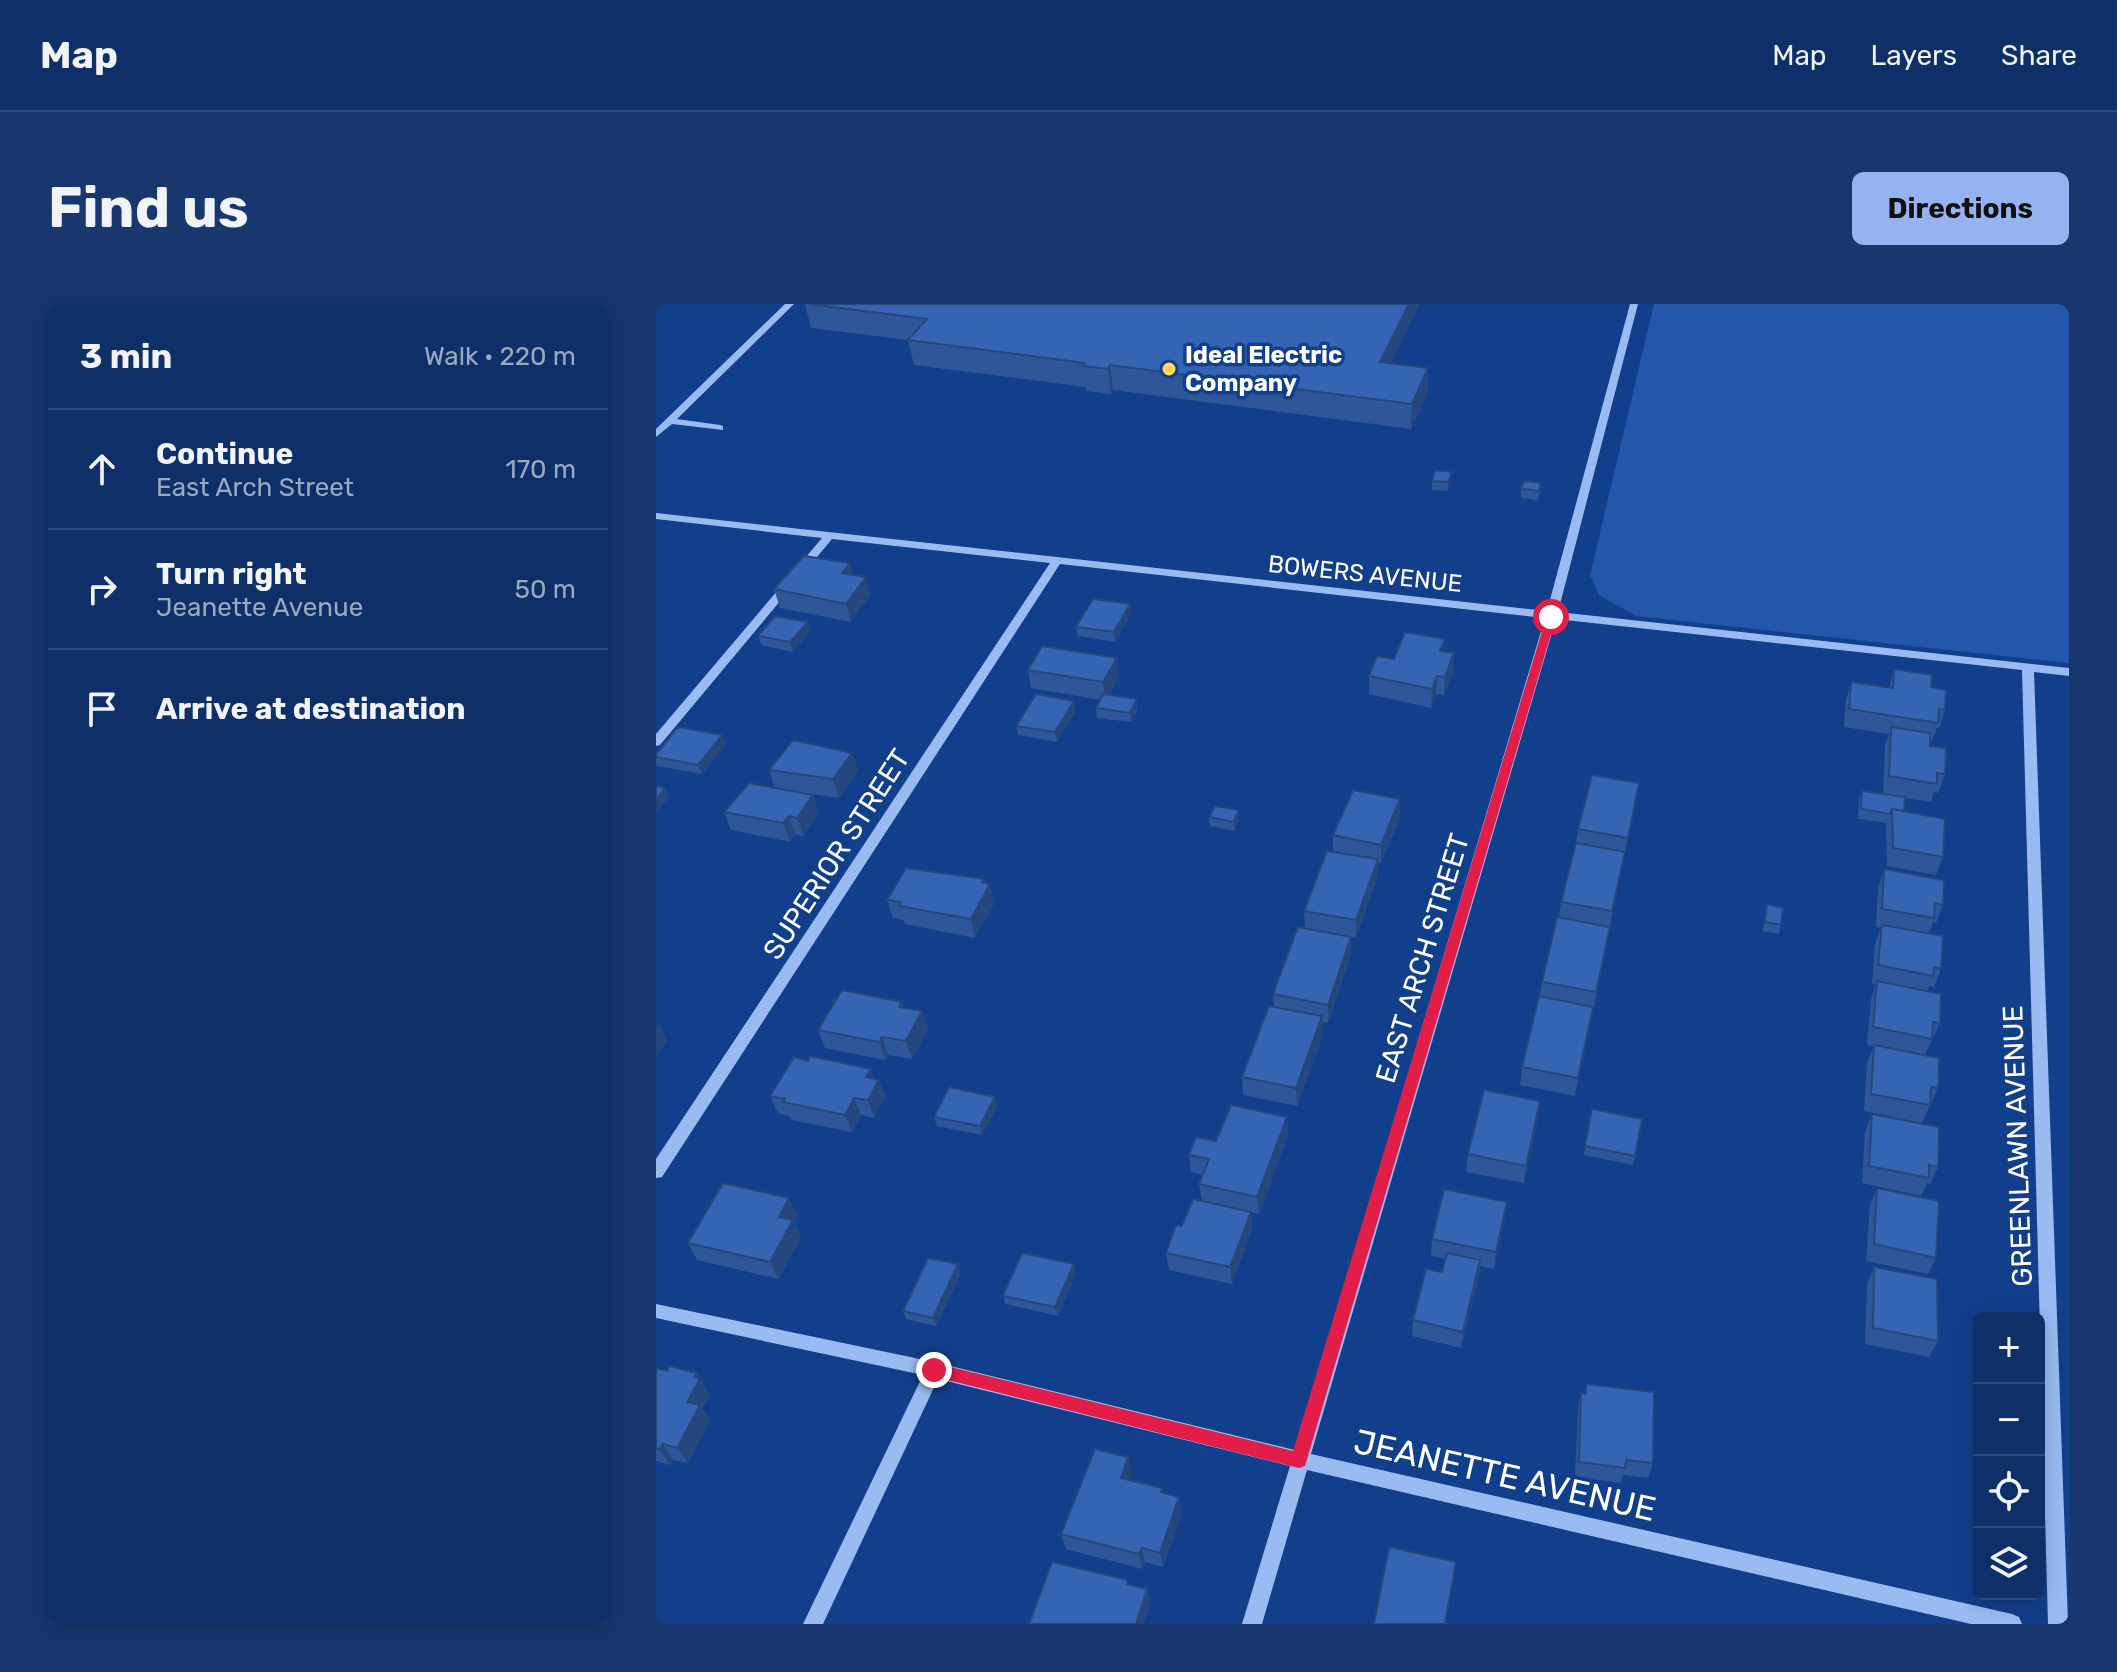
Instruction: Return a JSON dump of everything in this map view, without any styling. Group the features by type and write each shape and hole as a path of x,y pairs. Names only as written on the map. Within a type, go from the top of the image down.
{"street":[{"path":"656,434 790,304"},
{"name":"EAST ARCH STREET","path":"1252,1624 1551,617 1634,304"},
{"path":"669,421 720,428"},
{"name":"BOWERS AVENUE","path":"656,516 2069,672"},
{"path":"656,742 829,536"},
{"name":"SUPERIOR STREET","path":"656,1172 1056,562"},
{"name":"GREENLAWN AVENUE","path":"2028,667 2058,1624"},
{"name":"JEANETTE AVENUE","path":"656,1311 934,1370 1299,1460 2012,1624"},
{"path":"813,1624 934,1370"}],"shaded area":[{"path":"1654,304 2069,304 2069,663 1636,616 1599,595 1590,575"}],"building":[{"name":"Ideal Electric Company","path":"809,304 1409,304 1380,362 1428,368 1412,404 1110,365 1108,369 1083,366 1085,363 908,340 927,319"},
{"path":"1435,470 1452,472 1448,482 1432,481"},
{"path":"1524,481 1541,483 1539,491 1521,489"},
{"path":"804,556 850,563 842,573 866,577 846,604 774,589"},
{"path":"1093,599 1130,604 1114,632 1076,627"},
{"path":"775,616 808,622 790,642 758,636"},
{"path":"1405,632 1445,639 1440,651 1454,653 1445,677 1437,676 1432,689 1369,676 1377,656 1394,659"},
{"path":"1042,646 1117,658 1103,682 1028,670"},
{"path":"1894,669 1932,675 1931,687 1946,690 1945,710 1939,709 1938,723 1849,709 1851,682 1893,688"},
{"path":"1036,694 1074,701 1055,732 1016,726"},
{"path":"1103,694 1137,699 1130,713 1096,708"},
{"path":"678,727 722,735 698,765 656,757"},
{"path":"1891,727 1930,733 1930,746 1946,748 1945,774 1937,773 1937,784 1889,776"},
{"path":"793,740 852,753 833,779 769,770"},
{"path":"1592,775 1639,783 1628,838 1578,829"},
{"path":"749,783 813,795 797,818 789,816 783,823 724,812"},
{"path":"656,786 665,788 656,800"},
{"path":"1353,790 1400,799 1381,845 1333,835"},
{"path":"1862,791 1905,797 1904,811 1892,809 1890,814 1861,809"},
{"path":"1215,806 1239,810 1234,822 1209,817"},
{"path":"1892,809 1945,819 1943,857 1893,848"},
{"path":"1576,843 1625,852 1612,911 1561,902"},
{"path":"1327,851 1378,859 1356,920 1304,911"},
{"path":"906,868 984,879 982,882 990,884 971,919 899,906 901,902 887,900"},
{"path":"1884,869 1944,880 1943,905 1935,903 1934,918 1882,909"},
{"path":"1767,904 1783,908 1781,925 1765,922"},
{"path":"1557,917 1610,927 1596,992 1542,982"},
{"path":"1882,925 1943,936 1941,969 1934,967 1933,976 1878,965"},
{"path":"1298,927 1351,937 1328,1005 1273,994"},
{"path":"1877,981 1941,994 1940,1023 1933,1022 1932,1039 1873,1027"},
{"path":"842,990 902,1002 899,1007 922,1011 906,1041 882,1037 879,1042 818,1030"},
{"path":"1539,996 1593,1007 1578,1078 1522,1067"},
{"path":"1269,1006 1322,1016 1296,1088 1242,1077"},
{"path":"1874,1045 1939,1058 1938,1088 1931,1087 1930,1105 1871,1094"},
{"path":"810,1056 871,1069 866,1077 879,1080 868,1100 854,1098 845,1115 783,1102 785,1099 770,1096 794,1057 808,1061"},
{"path":"949,1087 995,1097 980,1126 934,1117"},
{"path":"1484,1090 1540,1101 1526,1166 1468,1154"},
{"path":"1231,1105 1287,1117 1257,1197 1199,1184 1209,1159 1189,1155 1196,1137 1216,1141"},
{"path":"1592,1109 1642,1119 1635,1156 1585,1146"},
{"path":"1872,1114 1939,1127 1938,1167 1929,1165 1929,1178 1869,1166"},
{"path":"723,1183 789,1198 779,1217 793,1220 770,1262 688,1243"},
{"path":"1877,1188 1939,1201 1936,1258 1874,1244"},
{"path":"1444,1189 1507,1202 1496,1252 1432,1239"},
{"path":"1193,1199 1251,1212 1230,1267 1166,1253 1176,1225 1182,1226"},
{"path":"1022,1253 1074,1264 1055,1307 1003,1296"},
{"path":"1447,1253 1480,1260 1463,1332 1413,1320 1426,1269 1442,1272"},
{"path":"928,1258 958,1264 933,1318 903,1311"},
{"path":"1874,1267 1937,1279 1938,1341 1873,1328"},
{"path":"669,1366 697,1373 694,1377 700,1379 687,1402 700,1405 677,1448 663,1444 656,1449 656,1368 667,1371"},
{"path":"1586,1384 1654,1392 1653,1463 1626,1460 1625,1468 1579,1462 1581,1393 1586,1394"},
{"path":"1095,1449 1128,1457 1121,1478 1162,1488 1161,1492 1179,1497 1160,1553 1142,1548 1139,1554 1061,1534"},
{"path":"1389,1547 1456,1562 1445,1624 1374,1624"},
{"path":"1052,1562 1128,1580 1127,1584 1147,1589 1136,1624 1029,1624"}],"place":[{"name":"Ideal Electric Company","path":"1169,369"}],"route":[{"path":"934,1370 1299,1460 1551,617"}]}
